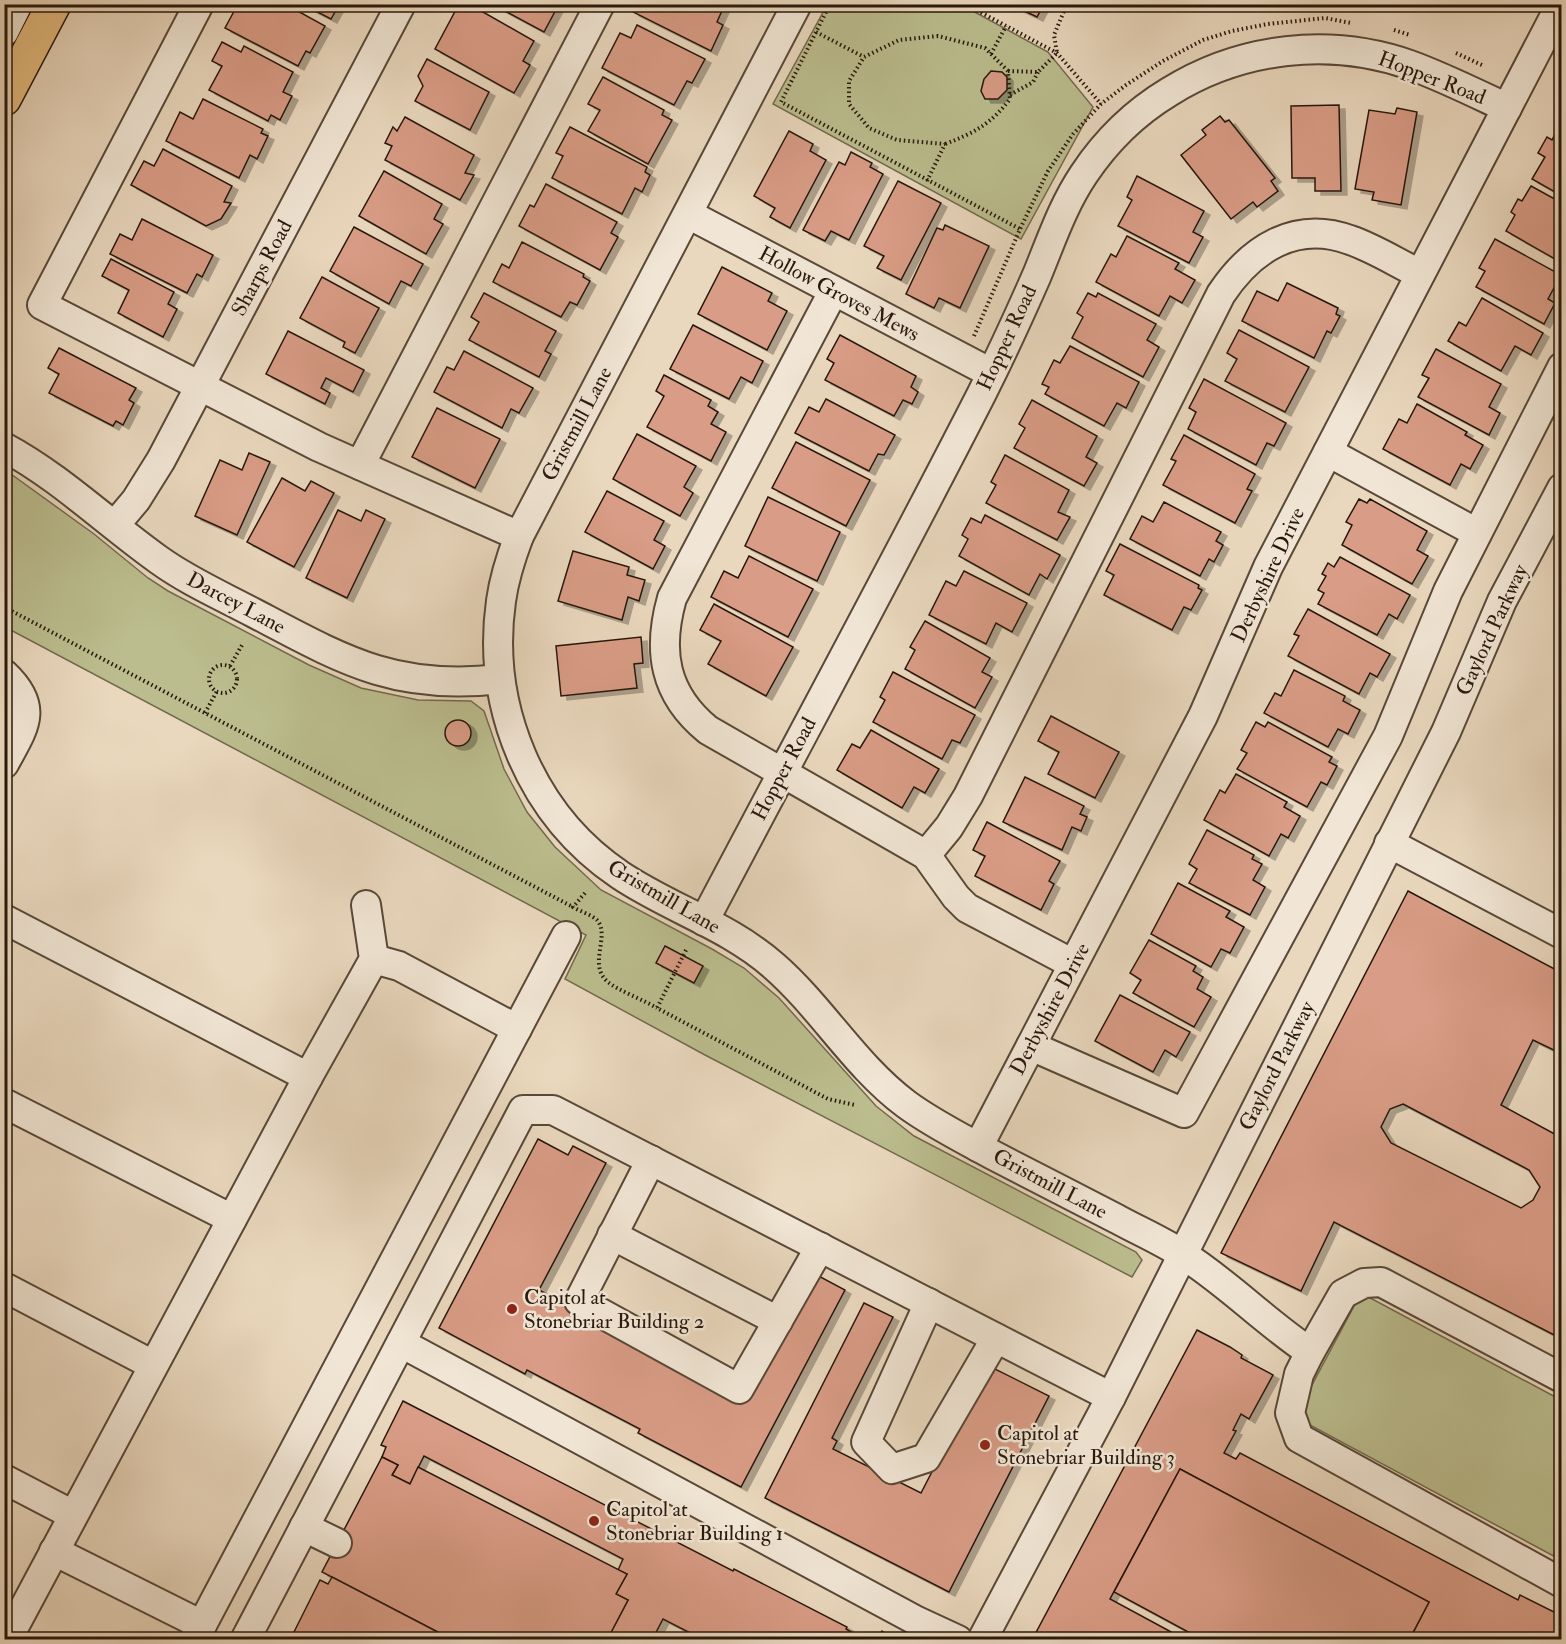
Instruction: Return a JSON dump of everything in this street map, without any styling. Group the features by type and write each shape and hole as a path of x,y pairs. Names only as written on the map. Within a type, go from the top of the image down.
{"main road":[{"path":"4,99 54,4"}],"street":[{"path":"4,32 18,4"},
{"path":"199,4 42,305 319,447 519,536"},
{"name":"Sharps Road","path":"115,525 149,481 401,4"},
{"path":"360,465 600,4"},
{"name":"Gristmill Lane","path":"797,4 519,536 501,600 498,640 500,679 508,718 524,762 543,797 584,845 621,875 748,946 773,965 795,986 880,1081 928,1120 1183,1254 1310,1352"},
{"name":"Derbyshire Drive","path":"978,1147 1203,716 1268,567 1420,274 1495,102 1560,4"},
{"name":"Hopper Road","path":"704,921 991,374 1029,294 1062,213 1086,172 1122,129 1139,113 1172,90 1215,69 1246,58 1277,52 1317,49 1349,51 1388,58 1434,74 1495,102"},
{"name":"Hollow Groves Mews","path":"687,214 991,374"},
{"path":"926,855 949,827 968,796 1221,294 1239,270 1255,255 1275,243 1297,236 1321,233 1358,243 1420,274"},
{"path":"833,292 679,583 664,633 664,652 668,671 679,699 698,722 926,855 944,882 967,908 1074,964"},
{"path":"1031,1046 1184,1113 1388,736 1448,591 1562,367"},
{"name":"Darcey Lane","path":"4,447 31,461 158,560 185,577 346,660 375,671 421,680 460,682 500,679"},
{"path":"1328,452 1477,533"},
{"name":"Gaylord Parkway","path":"982,1640 1111,1397 1446,732 1502,601 1560,494"},
{"path":"4,674 16,686 26,704 24,726 4,764"},
{"path":"1389,843 1562,934"},
{"path":"7,1640 308,1077 374,959 366,905"},
{"path":"4,919 308,1077"},
{"path":"54,1551 198,1632 567,936"},
{"path":"374,959 399,966 517,1029"},
{"path":"4,1103 232,1220"},
{"path":"245,1640 523,1110 553,1110 1111,1397"},
{"path":"651,1160 579,1301 739,1389 820,1247"},
{"path":"612,1235 778,1321"},
{"path":"1562,1378 1382,1282 1364,1283 1343,1294 1299,1374 1290,1413 1299,1438 1562,1583"},
{"path":"4,1287 153,1365"},
{"path":"929,1303 866,1442 892,1469 926,1458 996,1338"},
{"path":"400,1343 917,1621 958,1640"},
{"path":"4,1479 73,1515"},
{"path":"304,1527 337,1543"}],"path":[{"path":"830,4 781,102 1020,229"},
{"path":"965,4 1057,53 1101,105"},
{"path":"1057,53 1054,35 1067,4"},
{"path":"963,359 1048,171 1073,134 1101,105 1126,85 1163,61 1212,37 1268,24 1325,18 1357,24"},
{"path":"991,54 1006,26"},
{"path":"1390,30 1411,36"},
{"path":"816,32 864,57"},
{"path":"1008,70 1010,99 998,116 973,133 945,144 897,140 869,129 849,104 849,81 864,57 899,40 938,36 985,48 1008,70 1038,72"},
{"path":"1452,51 1473,59 1495,72 1495,102"},
{"path":"1010,95 1033,82 1038,72 1057,53"},
{"path":"927,181 945,144"},
{"path":"4,607 597,921 602,932 599,970 607,981 828,1099 855,1105"},
{"path":"230,666 242,645"},
{"path":"221,665 230,666 237,674 235,687 226,692 217,691 211,685 211,672 221,665"},
{"path":"206,713 217,691"},
{"path":"573,907 585,893"},
{"path":"657,1008 686,950"}],"green space":[{"path":"960,4 1048,52 1093,107 1021,239 773,104 827,5"},
{"path":"4,469 168,591 309,665 361,688 418,700 471,701 484,711 504,769 527,812 555,847 601,890 744,968 779,998 876,1106 914,1136 1136,1252 1142,1260 1132,1277 705,1055 565,979 586,935 5,627"},
{"path":"1361,1293 1561,1400 1561,1560 1295,1417"}],"building":[{"path":"238,4 251,11 254,4 285,4 325,26 310,53 306,51 298,66 225,28"},
{"path":"302,4 338,4 339,5 331,19"},
{"path":"459,4 469,4 534,41 523,61 530,65 514,93 435,49"},
{"path":"492,4 559,4 544,32"},
{"path":"636,4 725,4 717,22 723,25 711,51 633,12"},
{"path":"1017,4 1044,4 1037,17 1016,7"},
{"path":"637,25 705,59 692,83 687,81 674,105 602,68 620,33 631,38"},
{"path":"222,42 241,52 244,46 293,72 283,92 292,96 280,120 271,115 268,121 209,90 222,66 212,61"},
{"path":"427,59 489,92 470,130 415,101 423,86 418,76"},
{"path":"991,71 1002,72 1007,77 1007,90 998,99 985,99 981,91 984,79"},
{"path":"603,77 664,110 662,115 672,120 648,164 588,131 600,110 588,104"},
{"path":"203,99 263,129 261,133 268,136 257,159 250,155 239,178 166,141 180,112 193,119"},
{"path":"1339,105 1341,191 1315,191 1315,178 1292,178 1291,106"},
{"path":"1397,108 1417,112 1401,205 1372,200 1374,192 1355,189 1369,110 1395,114"},
{"path":"1220,116 1225,122 1229,120 1275,178 1271,181 1278,191 1257,207 1253,202 1231,219 1181,155 1206,135 1202,130"},
{"path":"405,117 474,155 465,173 474,175 460,200 385,160 392,146 385,143 393,127 397,131"},
{"path":"570,127 647,167 645,172 650,175 642,192 635,188 622,214 552,178 563,156 556,153"},
{"path":"1557,130 1562,133 1562,196 1532,179 1545,157 1538,153 1547,137 1552,140"},
{"path":"789,131 813,144 810,151 826,160 790,228 770,217 775,208 754,196"},
{"path":"163,149 232,186 224,202 231,203 221,219 206,226 131,185 144,161 154,166"},
{"path":"851,152 872,163 870,167 883,174 849,240 831,231 825,241 803,230 839,162 845,165"},
{"path":"384,171 442,204 434,219 443,224 426,254 359,216"},
{"path":"1137,176 1204,211 1193,232 1203,237 1189,263 1118,226 1132,200 1127,197"},
{"path":"898,181 941,203 901,280 877,268 884,256 864,246"},
{"path":"546,184 617,222 611,233 618,237 600,270 519,226 530,205 534,207"},
{"path":"1531,186 1562,203 1562,263 1506,231 1515,215 1511,212 1518,199 1522,201"},
{"path":"142,219 213,255 202,277 197,274 187,293 110,254 120,234 132,240"},
{"path":"945,225 989,246 960,308 939,298 934,308 906,294 937,228 943,230"},
{"path":"354,227 423,264 411,286 401,281 389,304 330,271"},
{"path":"1127,236 1179,263 1175,269 1195,280 1182,303 1170,296 1159,316 1096,282 1111,254 1116,257"},
{"path":"1495,239 1561,275 1548,299 1555,303 1544,324 1476,287 1485,271 1479,268"},
{"path":"522,242 584,274 583,277 590,281 577,305 570,302 561,317 493,282 502,264 509,268"},
{"path":"111,259 174,292 168,304 177,309 163,337 118,313 129,290 102,276"},
{"path":"722,267 772,293 768,301 787,311 767,350 698,314"},
{"path":"322,277 379,308 355,353 343,347 345,342 300,318"},
{"path":"1287,283 1338,308 1336,314 1340,316 1331,333 1327,331 1314,358 1242,321 1257,291 1278,301"},
{"path":"484,293 556,331 545,351 551,354 539,377 469,340 479,322 471,317"},
{"path":"1088,293 1096,297 1098,293 1156,324 1147,340 1159,347 1143,377 1072,338 1083,317 1077,313"},
{"path":"1482,298 1543,333 1531,355 1515,346 1501,371 1448,341 1459,322 1466,326"},
{"path":"693,325 763,361 752,383 741,377 729,399 670,369"},
{"path":"1239,330 1309,367 1285,412 1225,381 1237,359 1227,353"},
{"path":"288,331 364,370 353,392 326,378 321,388 330,393 325,404 266,374"},
{"path":"840,335 916,376 911,387 918,392 912,404 903,400 894,416 825,380 834,363 827,359"},
{"path":"1070,346 1139,382 1126,408 1117,403 1104,426 1045,394 1049,387 1042,384 1054,360 1060,363"},
{"path":"59,348 136,388 129,400 134,403 123,425 116,421 113,426 49,393 59,374 48,368"},
{"path":"1436,349 1501,384 1489,407 1500,413 1489,435 1418,397 1429,378 1422,375"},
{"path":"464,351 533,388 519,413 511,409 502,428 434,392 447,367 454,370"},
{"path":"664,375 711,400 708,406 718,412 711,424 726,432 711,461 647,427 664,396 656,391"},
{"path":"1204,379 1286,423 1274,446 1267,443 1256,465 1188,429 1196,412 1189,408"},
{"path":"826,399 895,435 884,455 878,454 869,471 795,433 809,407 819,412"},
{"path":"1032,400 1097,436 1086,457 1097,463 1084,486 1014,448 1025,428 1019,424"},
{"path":"1417,404 1467,432 1465,435 1483,445 1470,469 1461,464 1450,485 1383,449 1399,419 1407,423"},
{"path":"437,408 500,439 475,488 412,457"},
{"path":"637,434 696,466 684,487 693,493 680,516 613,479"},
{"path":"1184,435 1255,474 1247,489 1252,491 1235,523 1163,485 1176,461 1171,459"},
{"path":"796,442 870,480 846,526 772,488"},
{"path":"249,453 270,462 237,535 195,516 220,460 242,470"},
{"path":"1005,455 1069,490 1058,512 1070,517 1057,540 986,503 996,485 991,482"},
{"path":"282,478 305,491 311,481 334,493 294,567 247,542"},
{"path":"607,491 664,521 654,540 665,546 653,569 585,532"},
{"path":"768,497 840,532 817,581 745,546"},
{"path":"1359,499 1367,503 1370,499 1427,531 1417,550 1428,556 1412,584 1342,545 1352,525 1346,522"},
{"path":"1164,502 1221,532 1216,541 1223,545 1214,562 1209,559 1200,576 1130,539 1142,516 1153,522"},
{"path":"338,510 361,521 366,510 385,519 347,598 306,578"},
{"path":"985,515 1060,555 1047,579 1040,574 1029,595 959,556 968,539 962,535 971,518 981,523"},
{"path":"1120,544 1199,585 1198,588 1202,590 1191,610 1184,607 1172,630 1104,595 1114,575 1106,571"},
{"path":"573,551 629,567 627,575 645,580 639,601 628,597 622,620 558,601"},
{"path":"749,556 813,589 788,637 711,597 724,571 738,578"},
{"path":"1340,557 1410,595 1397,619 1389,614 1377,635 1318,604 1324,593 1318,590 1326,576 1322,574 1328,563 1334,567"},
{"path":"964,571 1027,603 1012,632 996,623 986,644 929,615 946,581 956,586"},
{"path":"714,604 793,647 766,696 708,664 721,641 700,630"},
{"path":"1308,609 1390,654 1377,677 1370,673 1359,694 1288,656 1299,636 1294,634"},
{"path":"925,621 990,658 982,672 992,677 975,708 905,669 915,650 910,647"},
{"path":"641,637 643,663 634,664 637,688 561,696 556,646"},
{"path":"1294,670 1345,696 1343,701 1360,710 1348,734 1338,729 1328,747 1264,713 1275,693 1281,696"},
{"path":"893,672 975,715 960,743 952,740 942,759 873,722 885,700 880,697"},
{"path":"1051,716 1119,752 1095,798 1048,774 1059,752 1038,741"},
{"path":"458,720 467,724 471,733 467,742 458,746 449,742 445,733 449,724"},
{"path":"1256,722 1265,727 1268,722 1332,757 1329,762 1337,766 1327,785 1321,782 1307,807 1237,769 1247,753 1241,750"},
{"path":"871,730 939,769 925,793 914,787 902,808 837,770 852,744 860,748"},
{"path":"1236,774 1287,802 1284,807 1300,816 1288,838 1281,834 1269,856 1204,820 1220,790 1225,793"},
{"path":"1025,777 1084,806 1080,814 1087,817 1081,831 1072,827 1062,850 1003,822"},
{"path":"987,822 1060,861 1049,881 1054,884 1041,910 975,876 985,856 973,850"},
{"path":"1207,830 1254,855 1252,859 1262,864 1253,880 1265,887 1250,915 1189,883 1197,869 1189,864"},
{"path":"1178,883 1230,911 1226,917 1244,927 1230,953 1221,949 1211,967 1151,934"},
{"path":"1408,891 1562,973 1562,1054 1533,1040 1501,1105 1562,1138 1562,1339 1334,1222 1301,1291 1221,1253","holes":["1403,1104 1529,1170 1540,1187 1533,1200 1521,1208 1391,1143 1381,1127 1390,1109"]},
{"path":"1149,940 1196,966 1193,971 1203,977 1197,989 1211,997 1194,1027 1133,993 1141,980 1130,973"},
{"path":"665,946 703,966 694,983 656,963"},
{"path":"1120,995 1190,1032 1176,1057 1165,1050 1153,1072 1095,1041"},
{"name":"Capitol at Stonebriar Building 2","path":"538,1139 568,1155 573,1146 606,1163 539,1290 748,1400 815,1274 845,1290 741,1487 638,1433 640,1429 527,1370 525,1374 439,1328"},
{"name":"Capitol at Stonebriar Building 3","path":"864,1303 893,1317 832,1438 837,1441 833,1449 921,1493 987,1365 1049,1396 949,1592 765,1498"},
{"path":"1197,1330 1230,1347 1242,1355 1241,1358 1273,1375 1249,1419 1241,1414 1233,1430 1236,1431 1224,1453 1236,1459 1240,1453 1518,1600 1520,1595 1562,1616 1562,1640 1421,1640 1412,1635 1429,1602 1180,1469 1110,1599 1186,1640 1032,1640"},
{"name":"Capitol at Stonebriar Building 1","path":"403,1401 733,1571 734,1569 847,1627 846,1629 865,1640 704,1640 663,1619 652,1640 607,1640 628,1600 616,1594 627,1574 618,1570 623,1559 424,1456 410,1484 392,1475 398,1465 382,1457 386,1447 381,1445"},
{"path":"382,1457 398,1465 392,1475 410,1484 418,1467 627,1574 616,1594 628,1600 607,1640 453,1640 322,1572"},
{"path":"1180,1469 1429,1602 1409,1640 1203,1640 1114,1592"},
{"path":"332,1577 453,1640 290,1640 320,1580 328,1584"},
{"path":"882,1631 894,1640 876,1640"}],"place":[{"name":"Capitol at Stonebriar Building 2","path":"512,1309"},
{"name":"Capitol at Stonebriar Building 3","path":"985,1445"},
{"name":"Capitol at Stonebriar Building 1","path":"594,1521"}]}
